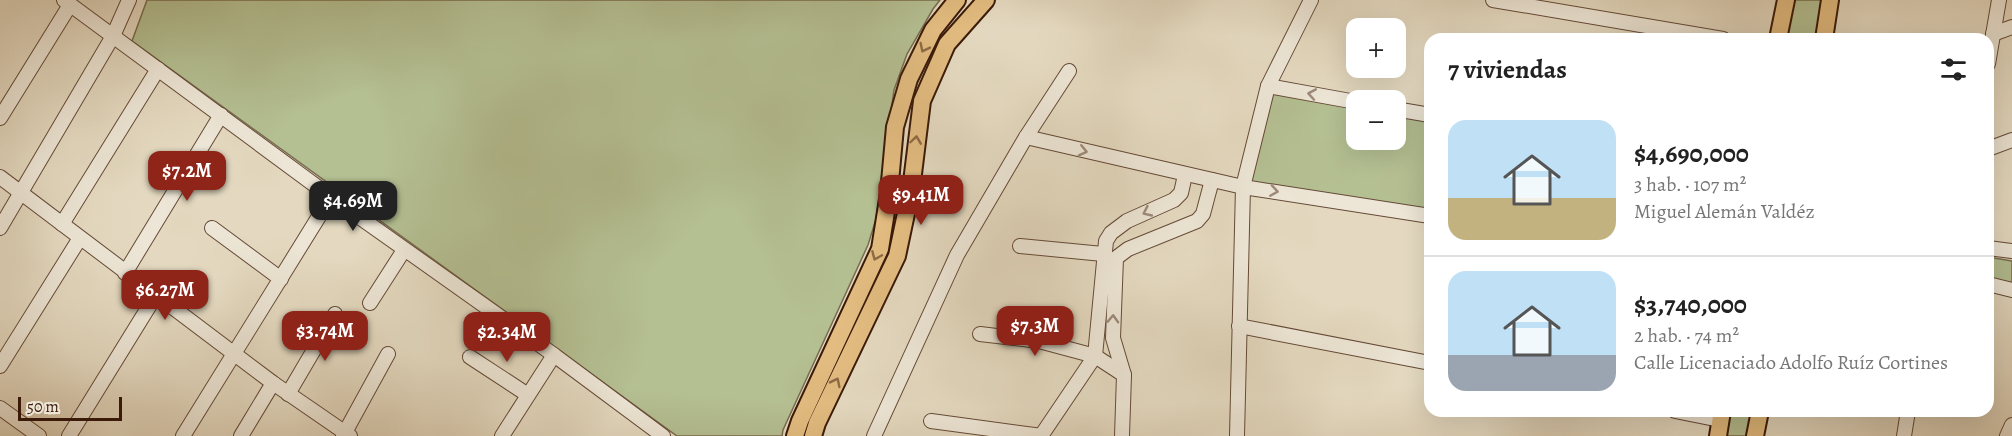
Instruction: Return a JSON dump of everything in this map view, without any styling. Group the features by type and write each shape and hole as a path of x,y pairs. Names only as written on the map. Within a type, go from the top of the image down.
{"main road":[{"path":"795,436 880,249 896,127 909,79 933,30 957,0"},
{"path":"813,436 817,423 897,256 911,190 922,102 947,44 986,0"},
{"path":"1779,33 1786,0"},
{"path":"1825,33 1830,0"},
{"path":"1755,436 1759,417"}],"street":[{"path":"0,228 113,36 129,0"},
{"path":"1237,436 1243,187 1268,86 1311,0"},
{"path":"1493,0 1688,33"},
{"path":"1993,33 1999,0"},
{"path":"0,118 67,2 404,250 554,355 663,436"},
{"path":"1994,34 2012,27"},
{"path":"62,224 158,69"},
{"path":"874,436 957,255 1026,137 1069,71"},
{"path":"1268,86 1346,100"},
{"path":"1406,111 1424,114"},
{"path":"125,273 221,115"},
{"path":"1026,137 1243,187 1424,215"},
{"path":"1994,147 2012,140"},
{"path":"931,421 1041,436 1095,356 1106,241 1111,233 1127,221 1174,200 1181,193 1185,175"},
{"path":"0,177 125,273 346,435 388,354"},
{"path":"1122,436 1124,375 1113,338 1116,258 1128,249 1197,221 1203,214 1212,180"},
{"path":"183,436 332,197"},
{"path":"212,228 281,279"},
{"path":"0,366 80,238"},
{"path":"1020,246 1103,254"},
{"path":"1994,249 2012,251"},
{"path":"370,303 404,250"},
{"path":"1994,286 2012,290"},
{"path":"69,436 156,295"},
{"path":"288,394 335,314"},
{"path":"1239,326 1424,362"},
{"path":"980,334 1039,341 1095,356 1124,375"},
{"path":"502,436 554,355"},
{"path":"470,357 528,395"},
{"path":"241,436 273,383"},
{"path":"0,408 39,436"},
{"path":"1700,417 1720,422"},
{"path":"1904,436 1907,417"},
{"path":"2007,436 2012,425"}],"green space":[{"path":"147,0 940,0 907,54 894,90 876,219 868,245 782,436 677,436 132,41"},
{"path":"1789,0 1829,0 1823,33 1782,33"},
{"path":"1271,90 1346,101 1346,150 1406,150 1406,112 1424,115 1424,215 1245,185"},
{"path":"1994,258 2012,261 2012,283 1994,279"},
{"path":"1722,417 1758,417 1754,436 1719,436"}]}
